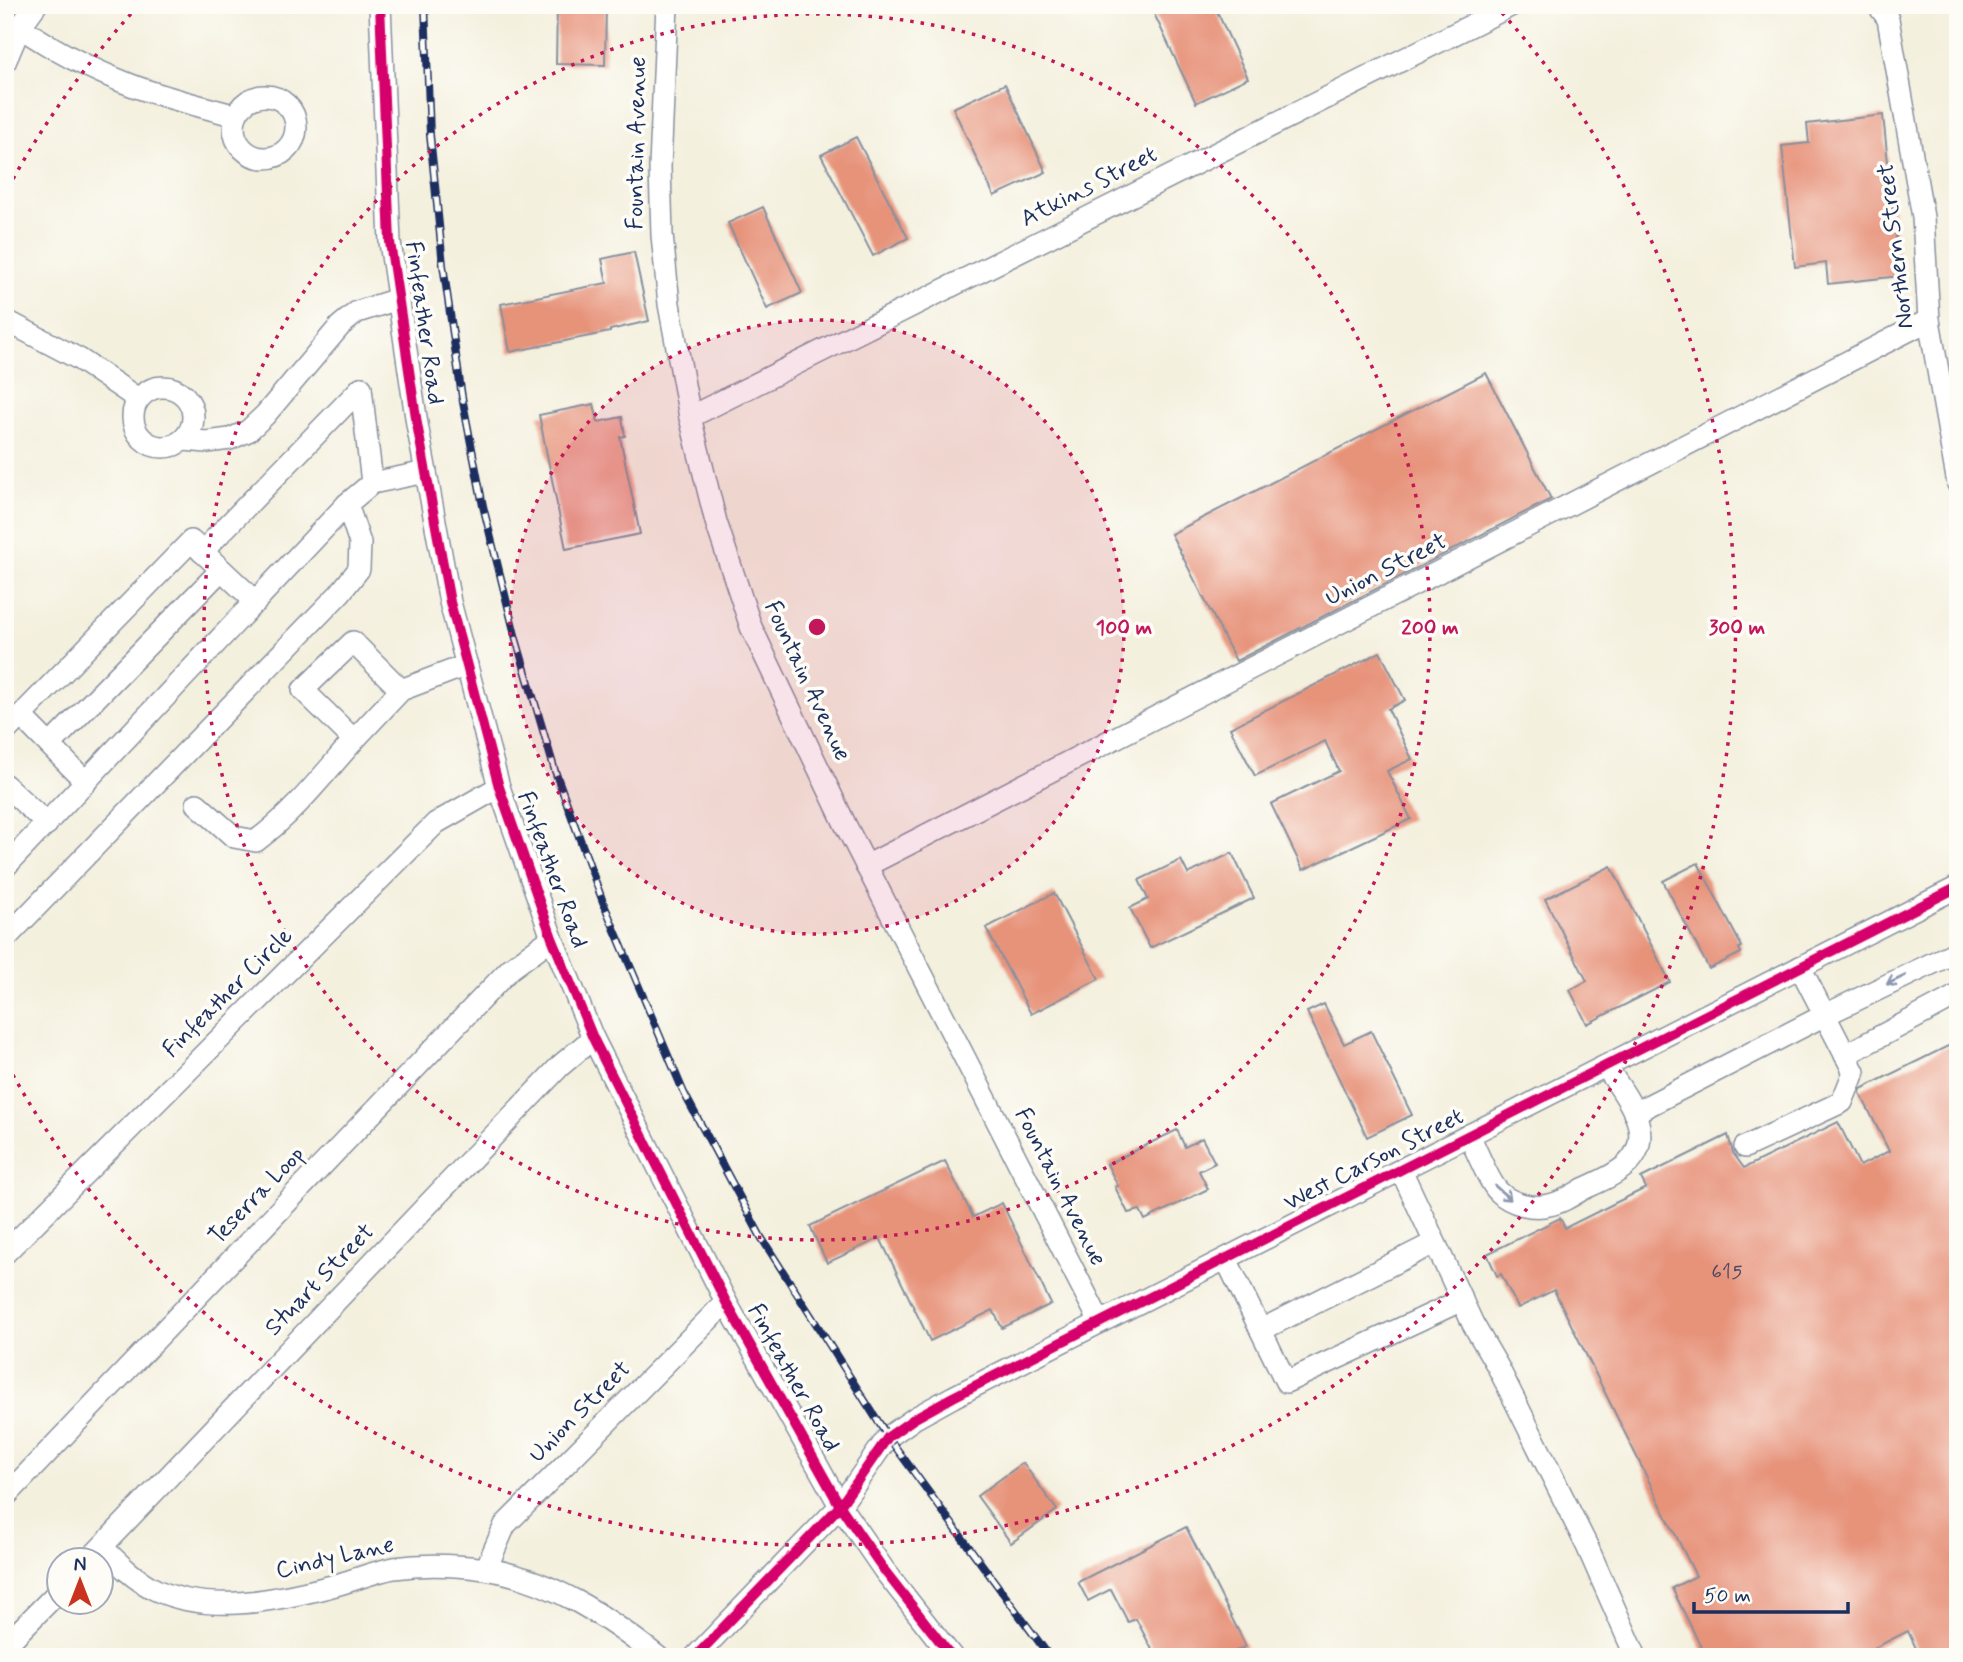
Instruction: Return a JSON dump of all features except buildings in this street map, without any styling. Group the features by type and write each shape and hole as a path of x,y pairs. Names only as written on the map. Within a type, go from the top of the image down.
{"street":[{"path":"5,62 20,27 36,5"},
{"name":"Finfeather Road","path":"380,5 390,242 398,299 450,602 499,787 552,938 593,1038 726,1302 840,1506 884,1570 952,1657"},
{"name":"Fountain Avenue","path":"667,5 660,167 662,235 669,304 690,417 716,522 751,627 866,866 1100,1322"},
{"name":"Atkins Street","path":"690,417 1512,5"},
{"name":"Northern Street","path":"1878,5 1888,19 1923,217 1930,320 1958,484"},
{"path":"20,27 50,47 123,82 236,116"},
{"path":"184,440 207,442 230,439 248,431 265,415 340,326 358,312 398,299"},
{"path":"5,320 79,359 138,399"},
{"name":"Union Street","path":"866,866 1930,320"},
{"path":"166,387 185,395 194,414 193,424 184,440 175,446 156,447 139,436 133,418 138,399 156,388 166,387"},
{"path":"202,552 361,388 372,483"},
{"path":"6,864 47,824 348,504 372,483 426,472"},
{"path":"5,939 347,585 359,569 360,544 348,504"},
{"path":"5,732 191,541 256,602"},
{"path":"50,745 220,571"},
{"path":"354,740 303,690 353,642 401,690"},
{"path":"197,804 234,837 256,841 277,826 401,690 467,665"},
{"path":"21,716 86,782"},
{"path":"5,785 47,824"},
{"name":"Finfeather Circle","path":"5,1253 436,823 499,787"},
{"name":"West Carson Street","path":"695,1657 840,1506 888,1437 897,1431 953,1397 1958,887"},
{"name":"Teserra Loop","path":"5,1497 510,968 552,938"},
{"path":"1634,1113 1825,1015 1958,951"},
{"path":"1745,1147 1842,1102 1854,1072 1800,967"},
{"path":"1845,1055 1958,996"},
{"name":"Stuart Street","path":"103,1546 560,1066 593,1038"},
{"path":"1469,1135 1497,1191 1512,1201 1535,1206 1551,1205 1621,1171 1631,1162 1640,1129 1634,1113 1606,1066"},
{"path":"1401,1170 1462,1300 1581,1534 1636,1657"},
{"path":"1261,1330 1434,1242"},
{"path":"1226,1259 1286,1382 1462,1300"},
{"name":"Union Street","path":"486,1569 505,1525 726,1302"},
{"name":"Cindy Lane","path":"116,1564 156,1590 205,1603 260,1601 327,1588 394,1568 437,1566 486,1569 543,1585 581,1603 658,1657"},
{"path":"5,1646 46,1604"}],"railway":[{"path":"425,5 430,135 443,265 462,397 483,506 516,639 555,771 603,902 684,1093 761,1237 888,1437 1050,1657"}],"cycle path":[{"path":"380,5 390,242 417,424 450,602 499,787 552,938 593,1038 726,1302 840,1506 884,1570 952,1657"},
{"path":"695,1657 840,1506 888,1437 915,1418 1958,887"}]}
